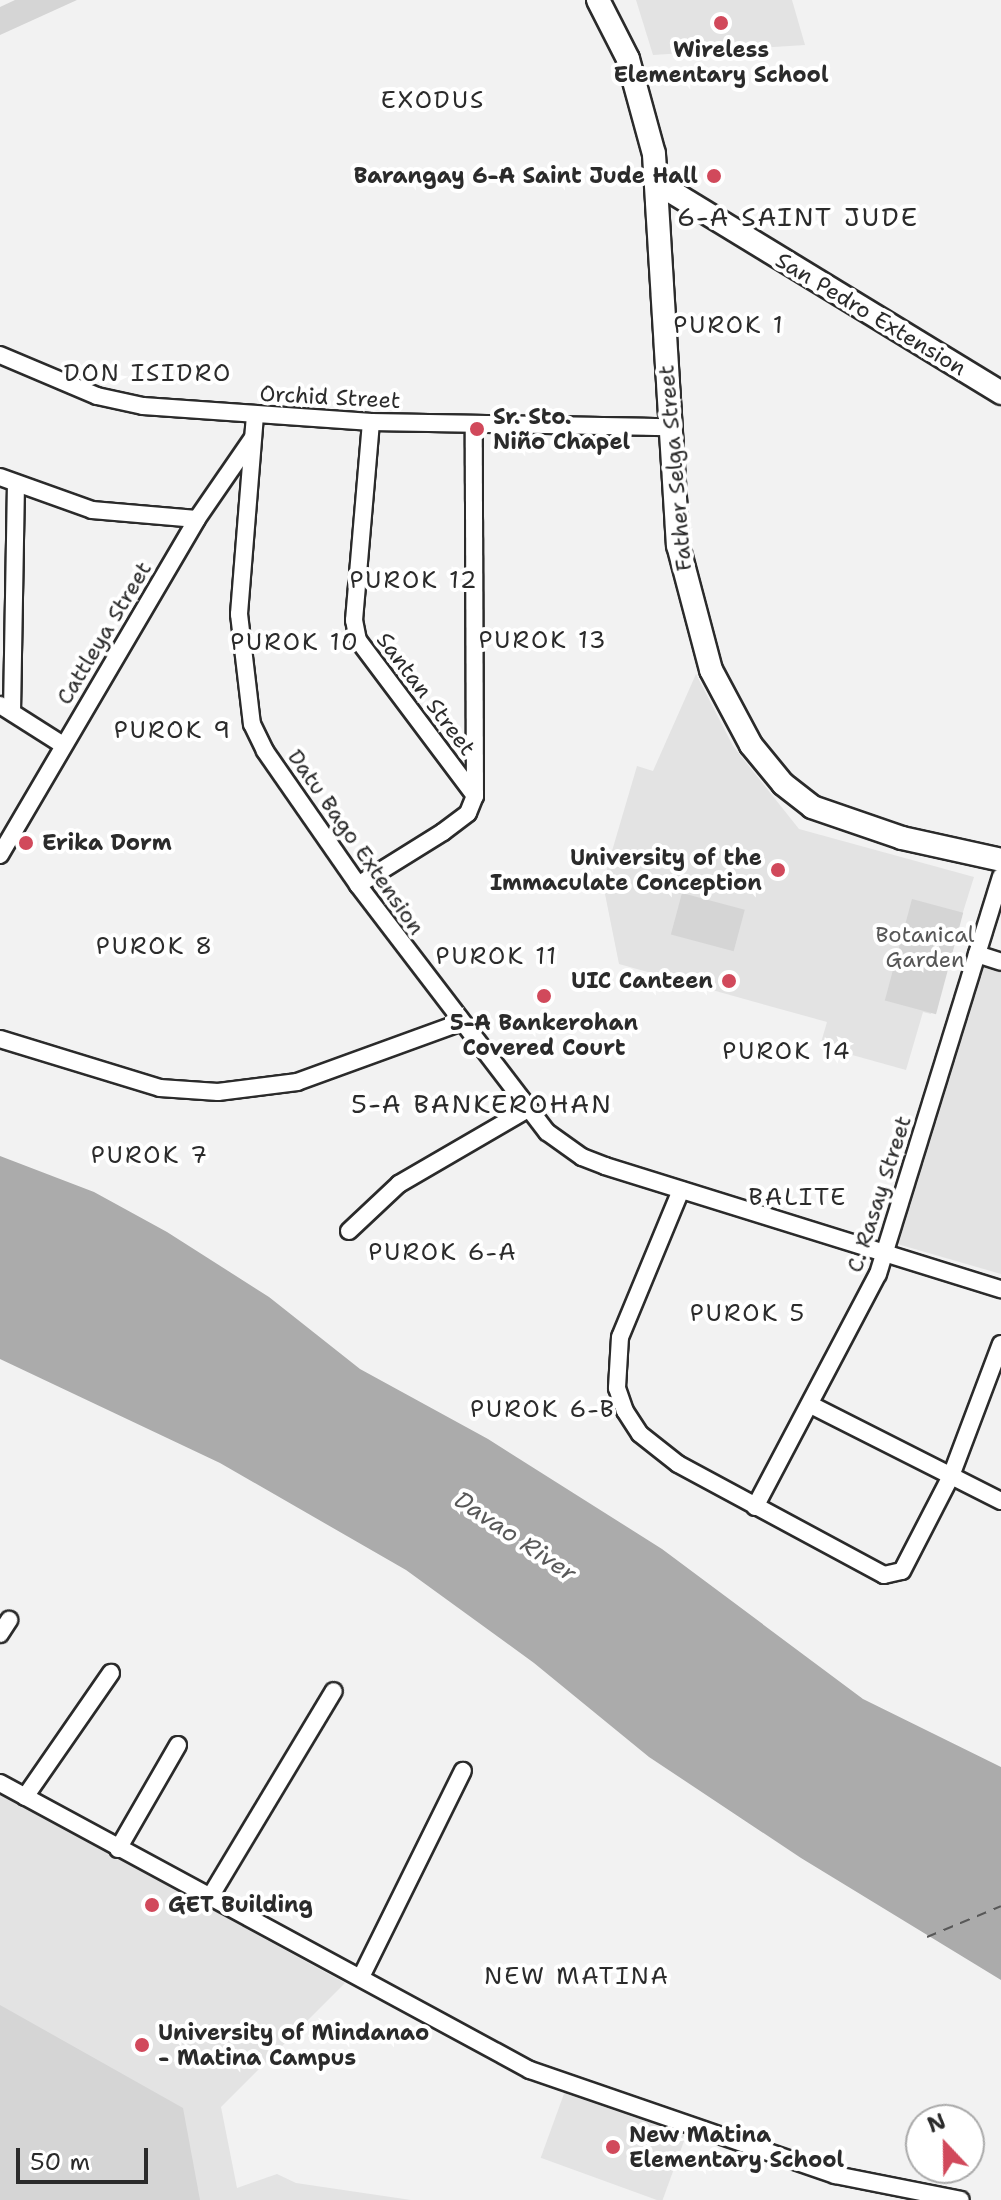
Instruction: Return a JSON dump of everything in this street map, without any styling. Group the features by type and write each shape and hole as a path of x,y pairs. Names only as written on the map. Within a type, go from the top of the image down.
{"main road":[{"name":"Father Selga Street","path":"598,0 642,99 659,184 667,427 678,545 698,631 731,711 767,766 798,797 835,817 1001,860"},
{"name":"San Pedro Extension","path":"659,184 1001,393"}],"street":[{"name":"Orchid Street","path":"0,355 118,401 255,415 371,422 667,427"},
{"name":"Datu Bago Extension","path":"255,415 239,614 252,724 265,751 358,885 459,1023 547,1132 582,1157 884,1256 1001,1289"},
{"name":"Santan Street","path":"371,422 354,620 358,640 475,796"},
{"path":"358,885 468,813 475,796 474,425"},
{"name":"Cattleya Street","path":"2,846 197,519 252,438"},
{"path":"63,745 6,709 8,480 92,510 197,519"},
{"name":"C. Rasay Street","path":"755,1507 861,1313 884,1256 1001,877"},
{"path":"977,954 1001,962"},
{"path":"0,1039 160,1088 218,1092 297,1082 459,1023"},
{"path":"349,1231 399,1184 528,1109"},
{"path":"681,1190 628,1311 616,1360 617,1388 640,1434 659,1451 755,1507 893,1576 902,1571 951,1476 1001,1344"},
{"path":"811,1405 1001,1501"},
{"path":"25,1797 111,1673"},
{"path":"210,1897 334,1691"},
{"path":"118,1849 178,1745"},
{"path":"361,1977 463,1771"},
{"path":"0,1783 361,1977 483,2048 621,2105 835,2175 961,2200"}],"shaded area":[{"name":"Wireless Elementary School","path":"636,0 792,0 805,45 653,55"},
{"name":"University of the Immaculate Conception","path":"696,674 733,746 799,829 974,877 931,1014 923,1012 906,1070 820,1046 827,1022 619,964 603,884 637,766 653,771"},
{"path":"984,962 1001,968 1001,1274 894,1243"},
{"name":"University of Mindanao - Matina Campus","path":"0,1793 345,1983 221,2107 237,2188 277,2174 296,2183 411,2200 0,2200"},
{"name":"New Matina Elementary School","path":"565,2091 686,2135 663,2200 541,2158"}],"green space":[{"path":"15,0 77,0 0,35 0,7"},
{"path":"682,893 745,910 734,951 671,935"},
{"name":"Botanical Garden","path":"912,899 963,913 936,1014 885,1000"},
{"path":"0,2005 183,2108 200,2200 0,2200"}],"water":[{"name":"Davao River","path":"0,1156 94,1192 167,1232 269,1297 360,1369 488,1439 662,1549 863,1699 1001,1767 1001,1980 801,1858 649,1757 534,1663 406,1570 220,1463 0,1359"}],"ferry route":[{"path":"927,1937 1001,1906"}],"place":[{"name":"Wireless Elementary School","path":"721,23"},
{"name":"Barangay 6-A Saint Jude Hall","path":"714,176"},
{"name":"Sr. Sto. Niño Chapel","path":"477,429"},
{"name":"Erika Dorm","path":"26,843"},
{"name":"University of the Immaculate Conception","path":"778,870"},
{"name":"UIC Canteen","path":"729,981"},
{"name":"5-A Bankerohan Covered Court","path":"544,996"},
{"name":"GET Building","path":"152,1905"},
{"name":"University of Mindanao - Matina Campus","path":"142,2045"},
{"name":"New Matina Elementary School","path":"613,2147"}],"district":[{"name":"EXODUS","path":"433,101"},
{"name":"6-A SAINT JUDE","path":"798,217"},
{"name":"PUROK 1","path":"729,326"},
{"name":"DON ISIDRO","path":"148,374"},
{"name":"PUROK 12","path":"414,581"},
{"name":"PUROK 13","path":"543,641"},
{"name":"PUROK 10","path":"295,643"},
{"name":"PUROK 9","path":"173,731"},
{"name":"PUROK 8","path":"155,947"},
{"name":"PUROK 11","path":"497,957"},
{"name":"PUROK 14","path":"787,1052"},
{"name":"5-A BANKEROHAN","path":"482,1104"},
{"name":"PUROK 7","path":"150,1156"},
{"name":"BALITE","path":"798,1198"},
{"name":"PUROK 6-A","path":"443,1253"},
{"name":"PUROK 5","path":"748,1314"},
{"name":"PUROK 6-B","path":"543,1410"},
{"name":"NEW MATINA","path":"577,1977"}]}
